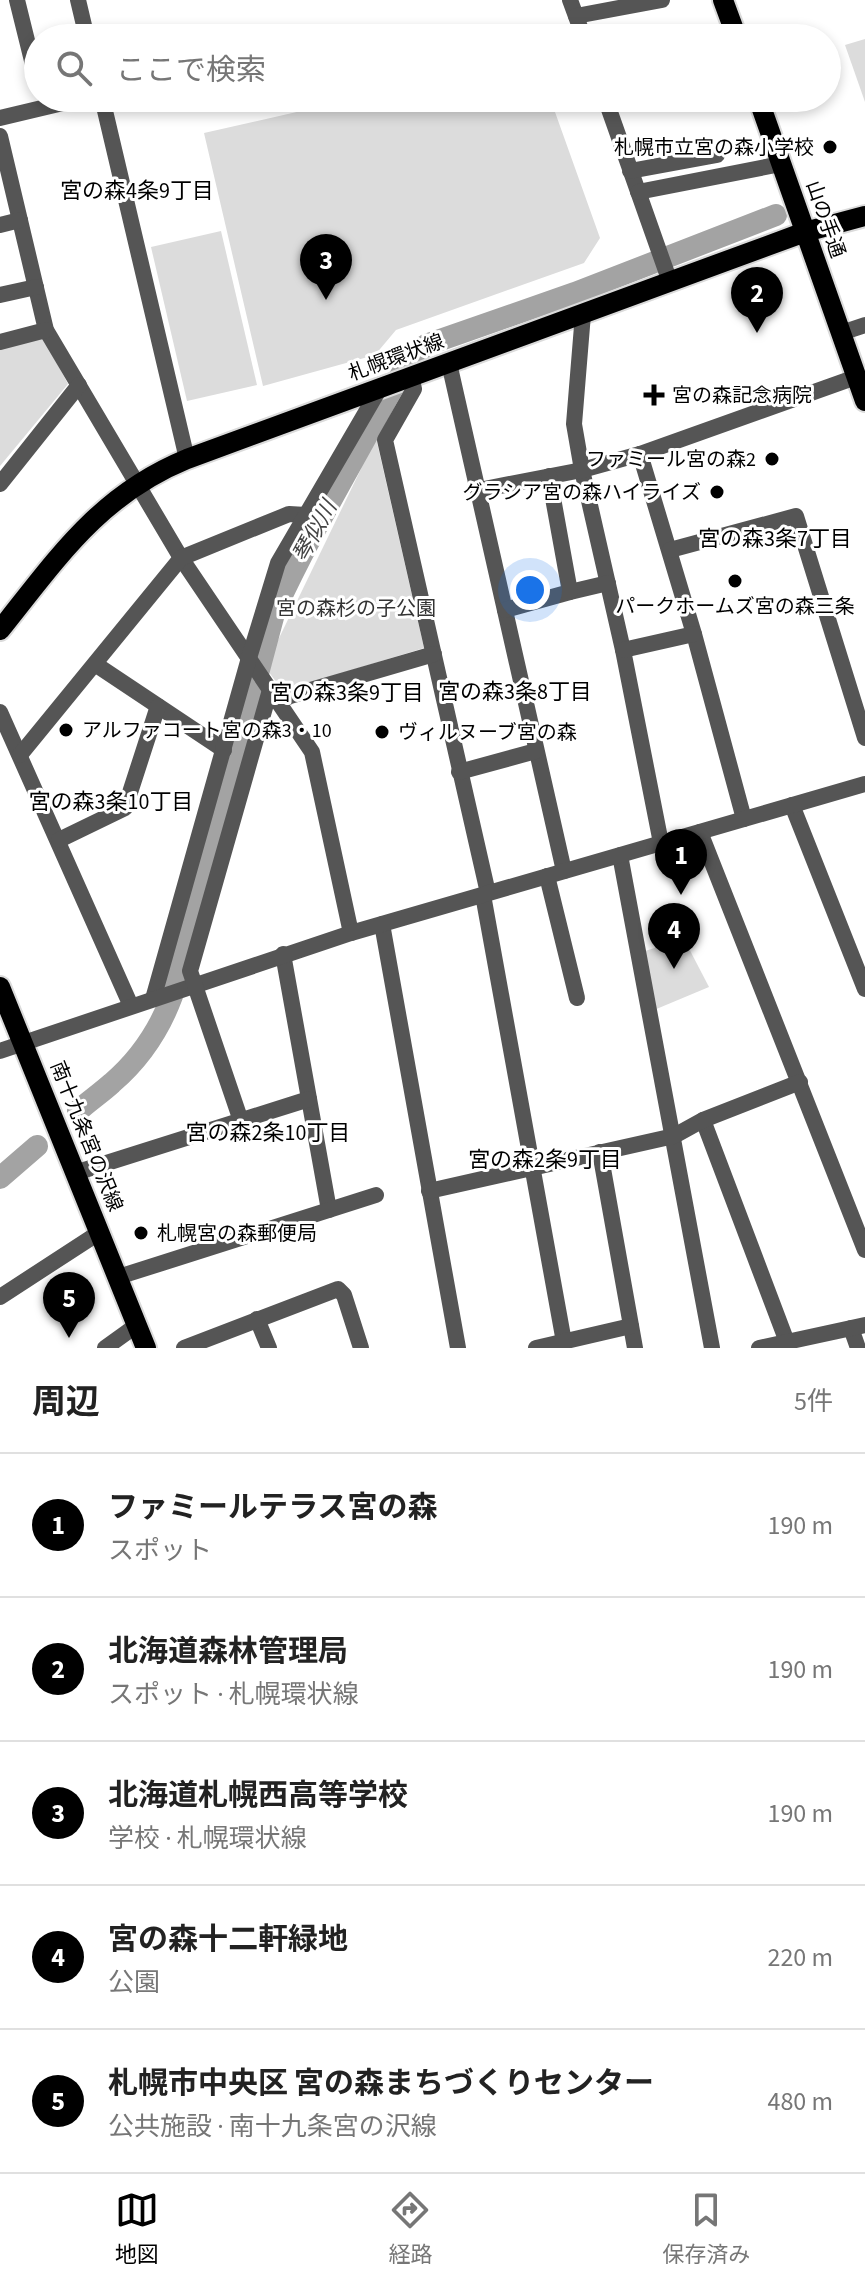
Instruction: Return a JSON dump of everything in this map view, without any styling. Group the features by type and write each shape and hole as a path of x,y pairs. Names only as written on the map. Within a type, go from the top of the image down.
{"main road":[{"path":"723,0 732,24"},
{"name":"山の手通","path":"763,112 865,401"},
{"name":"札幌環状線","path":"0,630 87,525 118,496 187,459 583,314 665,269 865,216"},
{"name":"南十九条宮の沢線","path":"0,987 146,1348"}],"street":[{"path":"17,0 24,28"},
{"path":"78,0 84,24"},
{"path":"573,8 662,0"},
{"path":"0,118 24,109"},
{"path":"105,112 187,459"},
{"path":"610,112 665,269"},
{"path":"1,142 46,330 181,558 312,752 351,933"},
{"path":"630,171 717,155"},
{"path":"638,192 781,164"},
{"path":"0,225 20,220"},
{"path":"0,295 36,287"},
{"path":"583,314 574,424 661,843"},
{"path":"841,333 865,325"},
{"path":"0,342 46,330"},
{"path":"449,363 536,751 577,998"},
{"path":"410,377 414,389 385,440 486,894 564,1342"},
{"path":"479,490 582,470 640,454 856,377"},
{"path":"0,484 79,385"},
{"path":"158,997 278,563 383,388"},
{"path":"640,454 694,634 744,819"},
{"path":"549,476 570,592"},
{"path":"20,755 181,558 289,514 306,515"},
{"path":"670,550 796,516 865,738"},
{"path":"505,610 608,583"},
{"path":"623,650 694,634"},
{"path":"271,691 290,696 434,654"},
{"path":"95,664 224,750"},
{"path":"241,1121 187,987 271,691"},
{"path":"59,840 125,808 158,706"},
{"path":"0,712 131,1006"},
{"path":"459,772 536,751"},
{"path":"0,1051 351,933 865,784"},
{"path":"792,805 865,989"},
{"path":"700,832 865,1250"},
{"path":"620,855 712,1348"},
{"path":"382,924 458,1348"},
{"path":"283,954 329,1210"},
{"path":"429,1191 674,1136 703,1120 800,1082"},
{"path":"75,1173 309,1099"},
{"path":"703,1120 787,1342"},
{"path":"600,1152 635,1348"},
{"path":"118,1277 376,1195"},
{"path":"0,1297 100,1232"},
{"path":"184,1348 338,1289 344,1295 361,1348"},
{"path":"257,1319 269,1348"},
{"path":"105,1348 137,1325"},
{"path":"536,1348 631,1326"},
{"path":"759,1348 858,1326 858,1348"}],"green space":[{"path":"865,39 865,102 845,45"},
{"path":"296,112 555,112 600,238 584,263 396,330 375,355 263,386 204,133"},
{"path":"221,231 257,385 187,401 151,247"},
{"path":"43,337 68,384 0,466 0,349"},
{"name":"宮の森杉の子公園","path":"376,438 424,648 283,691 265,667"},
{"path":"684,939 709,987 654,1010 645,951"}],"waterway":[{"name":"琴似川","path":"78,1111 131,1064 148,1044 167,1009 275,610 318,523 407,366 426,345 575,293 776,215"},
{"name":"琴似川","path":"0,1178 37,1146"}],"place":[{"name":"札幌市立宮の森小学校","path":"830,147"},
{"name":"北海道札幌西高等学校","path":"326,300"},
{"name":"北海道森林管理局","path":"757,333"},
{"name":"宮の森記念病院","path":"654,395"},
{"name":"ファミール宮の森2","path":"772,459"},
{"name":"グラシア宮の森ハイライズ","path":"717,492"},
{"name":"パークホームズ宮の森三条","path":"735,581"},
{"name":"アルファコート宮の森3・10","path":"66,730"},
{"name":"ヴィルヌーブ宮の森","path":"382,732"},
{"name":"ファミールテラス宮の森","path":"681,895"},
{"name":"宮の森十二軒緑地","path":"674,969"},
{"name":"札幌宮の森郵便局","path":"141,1233"},
{"name":"札幌市中央区 宮の森まちづくりセンター","path":"69,1338"}],"district":[{"name":"宮の森4条9丁目","path":"137,190"},
{"name":"宮の森3条7丁目","path":"775,538"},
{"name":"宮の森3条8丁目","path":"515,691"},
{"name":"宮の森3条9丁目","path":"347,692"},
{"name":"宮の森3条10丁目","path":"111,801"},
{"name":"宮の森2条10丁目","path":"268,1132"},
{"name":"宮の森2条9丁目","path":"545,1159"}]}
